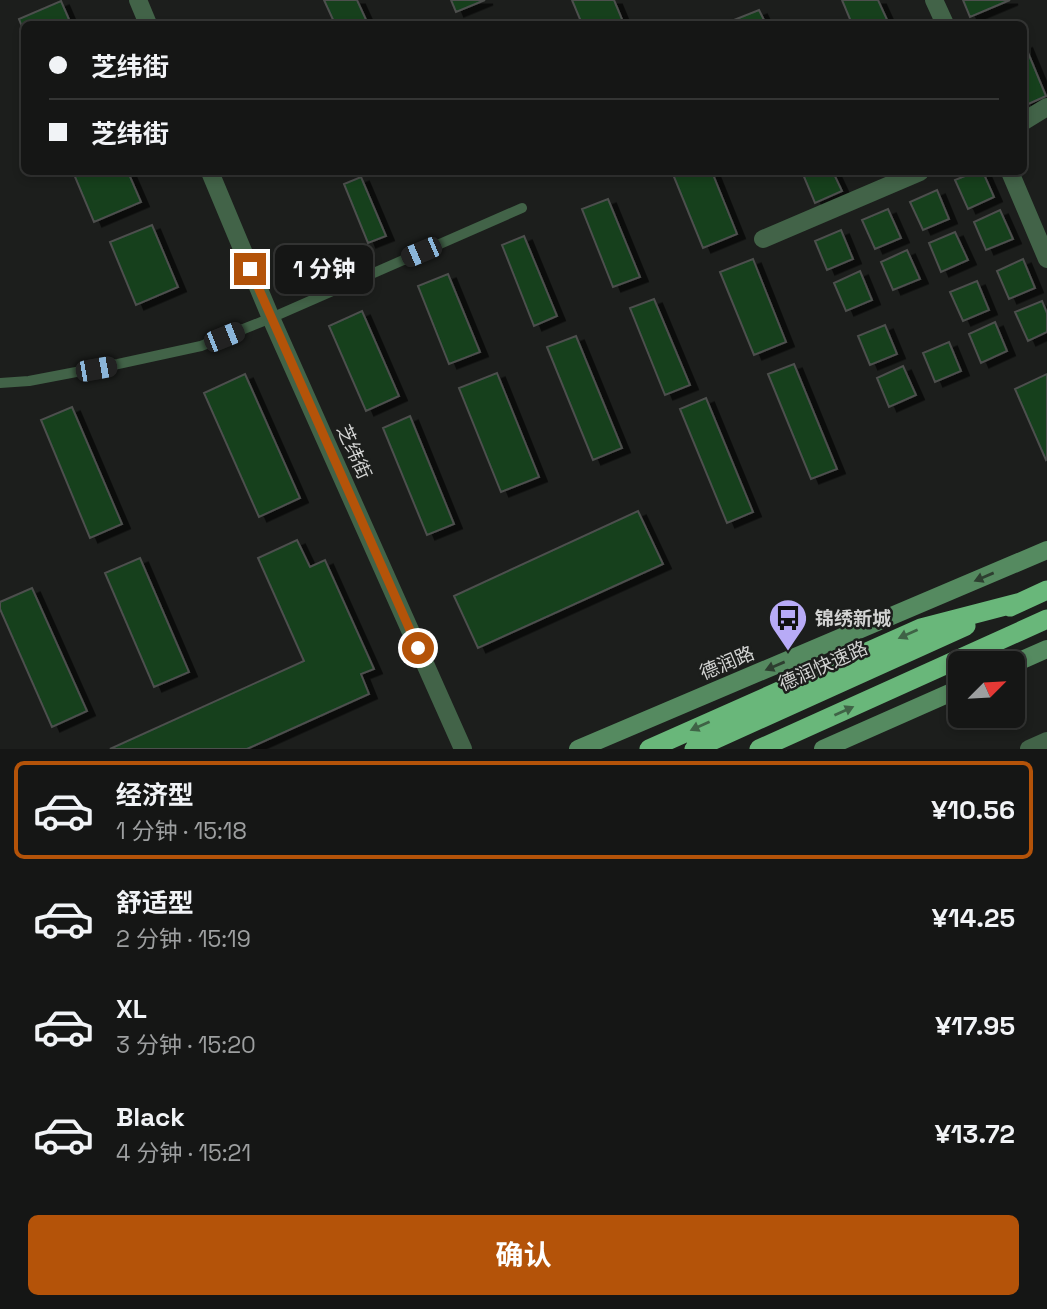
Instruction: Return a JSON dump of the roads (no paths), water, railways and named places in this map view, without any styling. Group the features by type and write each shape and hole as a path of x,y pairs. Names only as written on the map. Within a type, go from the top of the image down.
{"highway":[{"name":"德润快速路","path":"694,749 1047,590"},
{"path":"649,749 921,628 1021,601"},
{"path":"759,749 1047,619"}],"main road":[{"name":"德润路","path":"579,749 1047,550"},
{"path":"1026,658 1047,649"},
{"path":"823,749 948,694"}],"street":[{"path":"138,0 147,21"},
{"path":"934,0 944,21"},
{"path":"1027,119 1047,107"},
{"name":"芝纬街","path":"211,175 271,318 463,749"},
{"path":"763,239 913,175"},
{"path":"1011,175 1047,259"},
{"path":"1029,749 1047,741"}],"lane":[{"path":"0,383 29,381 118,365 201,346 522,208"}],"place":[{"name":"锦绣新城","path":"788,652"}]}
